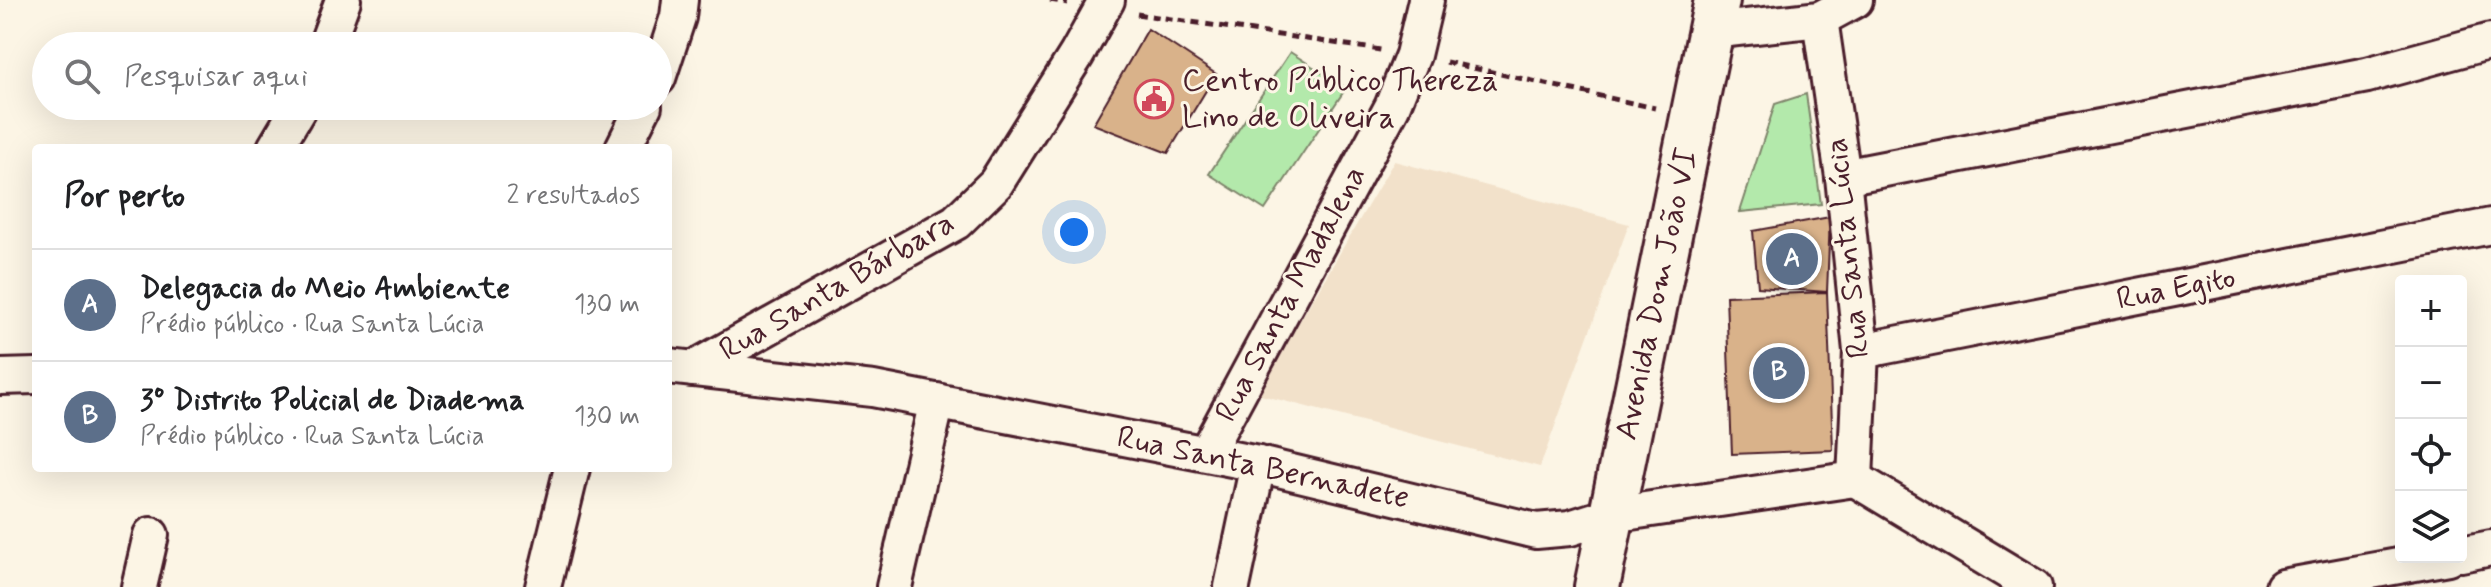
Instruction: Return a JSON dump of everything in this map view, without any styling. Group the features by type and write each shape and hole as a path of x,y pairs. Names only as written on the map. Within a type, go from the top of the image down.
{"street":[{"path":"331,32 343,0"},
{"path":"672,35 680,0"},
{"name":"Rua Santa Bárbara","path":"681,368 956,222 996,183 1107,0"},
{"name":"Rua Santa Madalena","path":"1206,453 1392,107 1413,55 1426,0"},
{"path":"1713,15 1820,19 1855,0"},
{"name":"Avenida Dom João VI","path":"1597,587 1713,15"},
{"name":"Rua Santa Lúcia","path":"1820,19 1843,177 1861,351 1855,479"},
{"path":"1843,177 2367,75 2491,41"},
{"path":"277,144 292,120"},
{"path":"625,144 637,120"},
{"name":"Rua Egito","path":"1861,351 2491,226"},
{"name":"Rua Santa Bernadete","path":"681,368 873,389 937,401 1258,464 1536,531 1570,528 1611,515 1855,479"},
{"path":"0,377 32,376"},
{"path":"894,587 937,401"},
{"path":"1232,587 1258,464"},
{"path":"543,587 571,472"},
{"path":"1855,479 2034,587"},
{"path":"139,587 151,535"},
{"path":"2467,553 2491,548"},
{"path":"2283,587 2415,563"}],"shaded area":[{"path":"1394,161 1629,224 1540,467 1257,394"}],"green space":[{"path":"1290,52 1346,88 1265,210 1209,174"},
{"path":"1806,94 1821,204 1740,212 1775,104"}],"building":[{"name":"Centro Público Thereza Lino de Oliveira","path":"1148,29 1216,74 1168,153 1093,124"},
{"path":"1830,217 1827,292 1758,287 1753,231"},
{"path":"1827,292 1833,450 1732,454 1726,296"}],"place":[{"name":"Centro Público Thereza Lino de Oliveira","path":"1154,99"},
{"name":"Delegacia do Meio Ambiente","path":"1792,259"},
{"name":"3º Distrito Policial de Diadema","path":"1779,373"}]}
